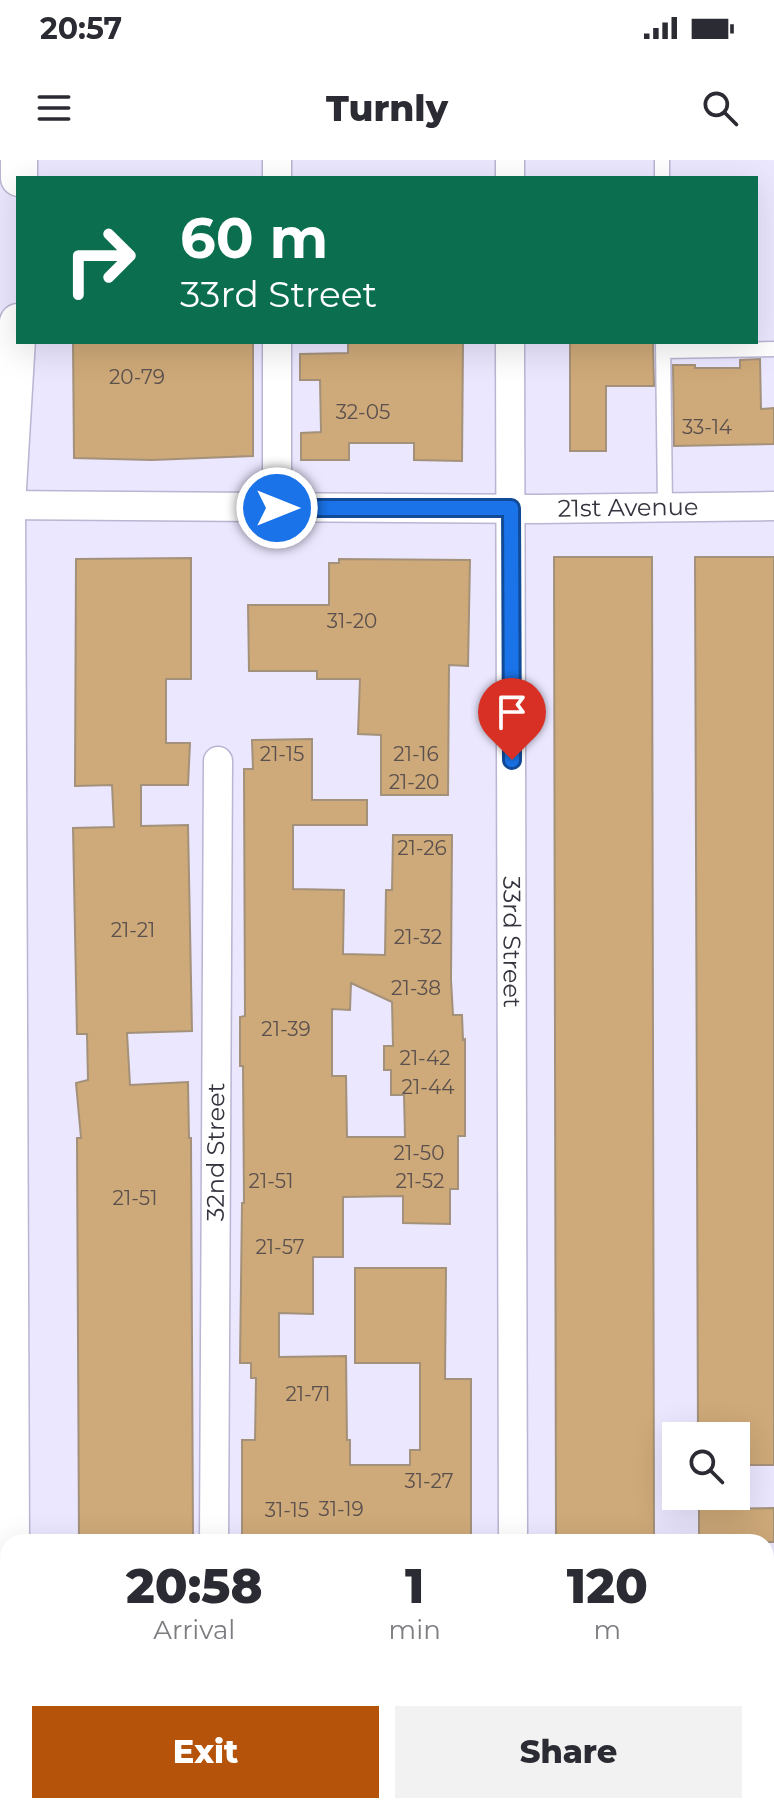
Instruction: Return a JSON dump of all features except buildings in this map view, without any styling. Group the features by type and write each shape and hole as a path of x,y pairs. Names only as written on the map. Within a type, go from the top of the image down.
{"street":[{"path":"11,1534 4,505 16,344"},
{"path":"277,344 277,508"},
{"name":"33rd Street","path":"510,344 513,1534"},
{"name":"21st Avenue","path":"4,505 277,508 774,506"},
{"name":"32nd Street","path":"214,1534 218,761"}],"lane":[{"path":"665,507 663,347 774,349"}],"route":[{"path":"277,508 511,508 512,760"}]}
